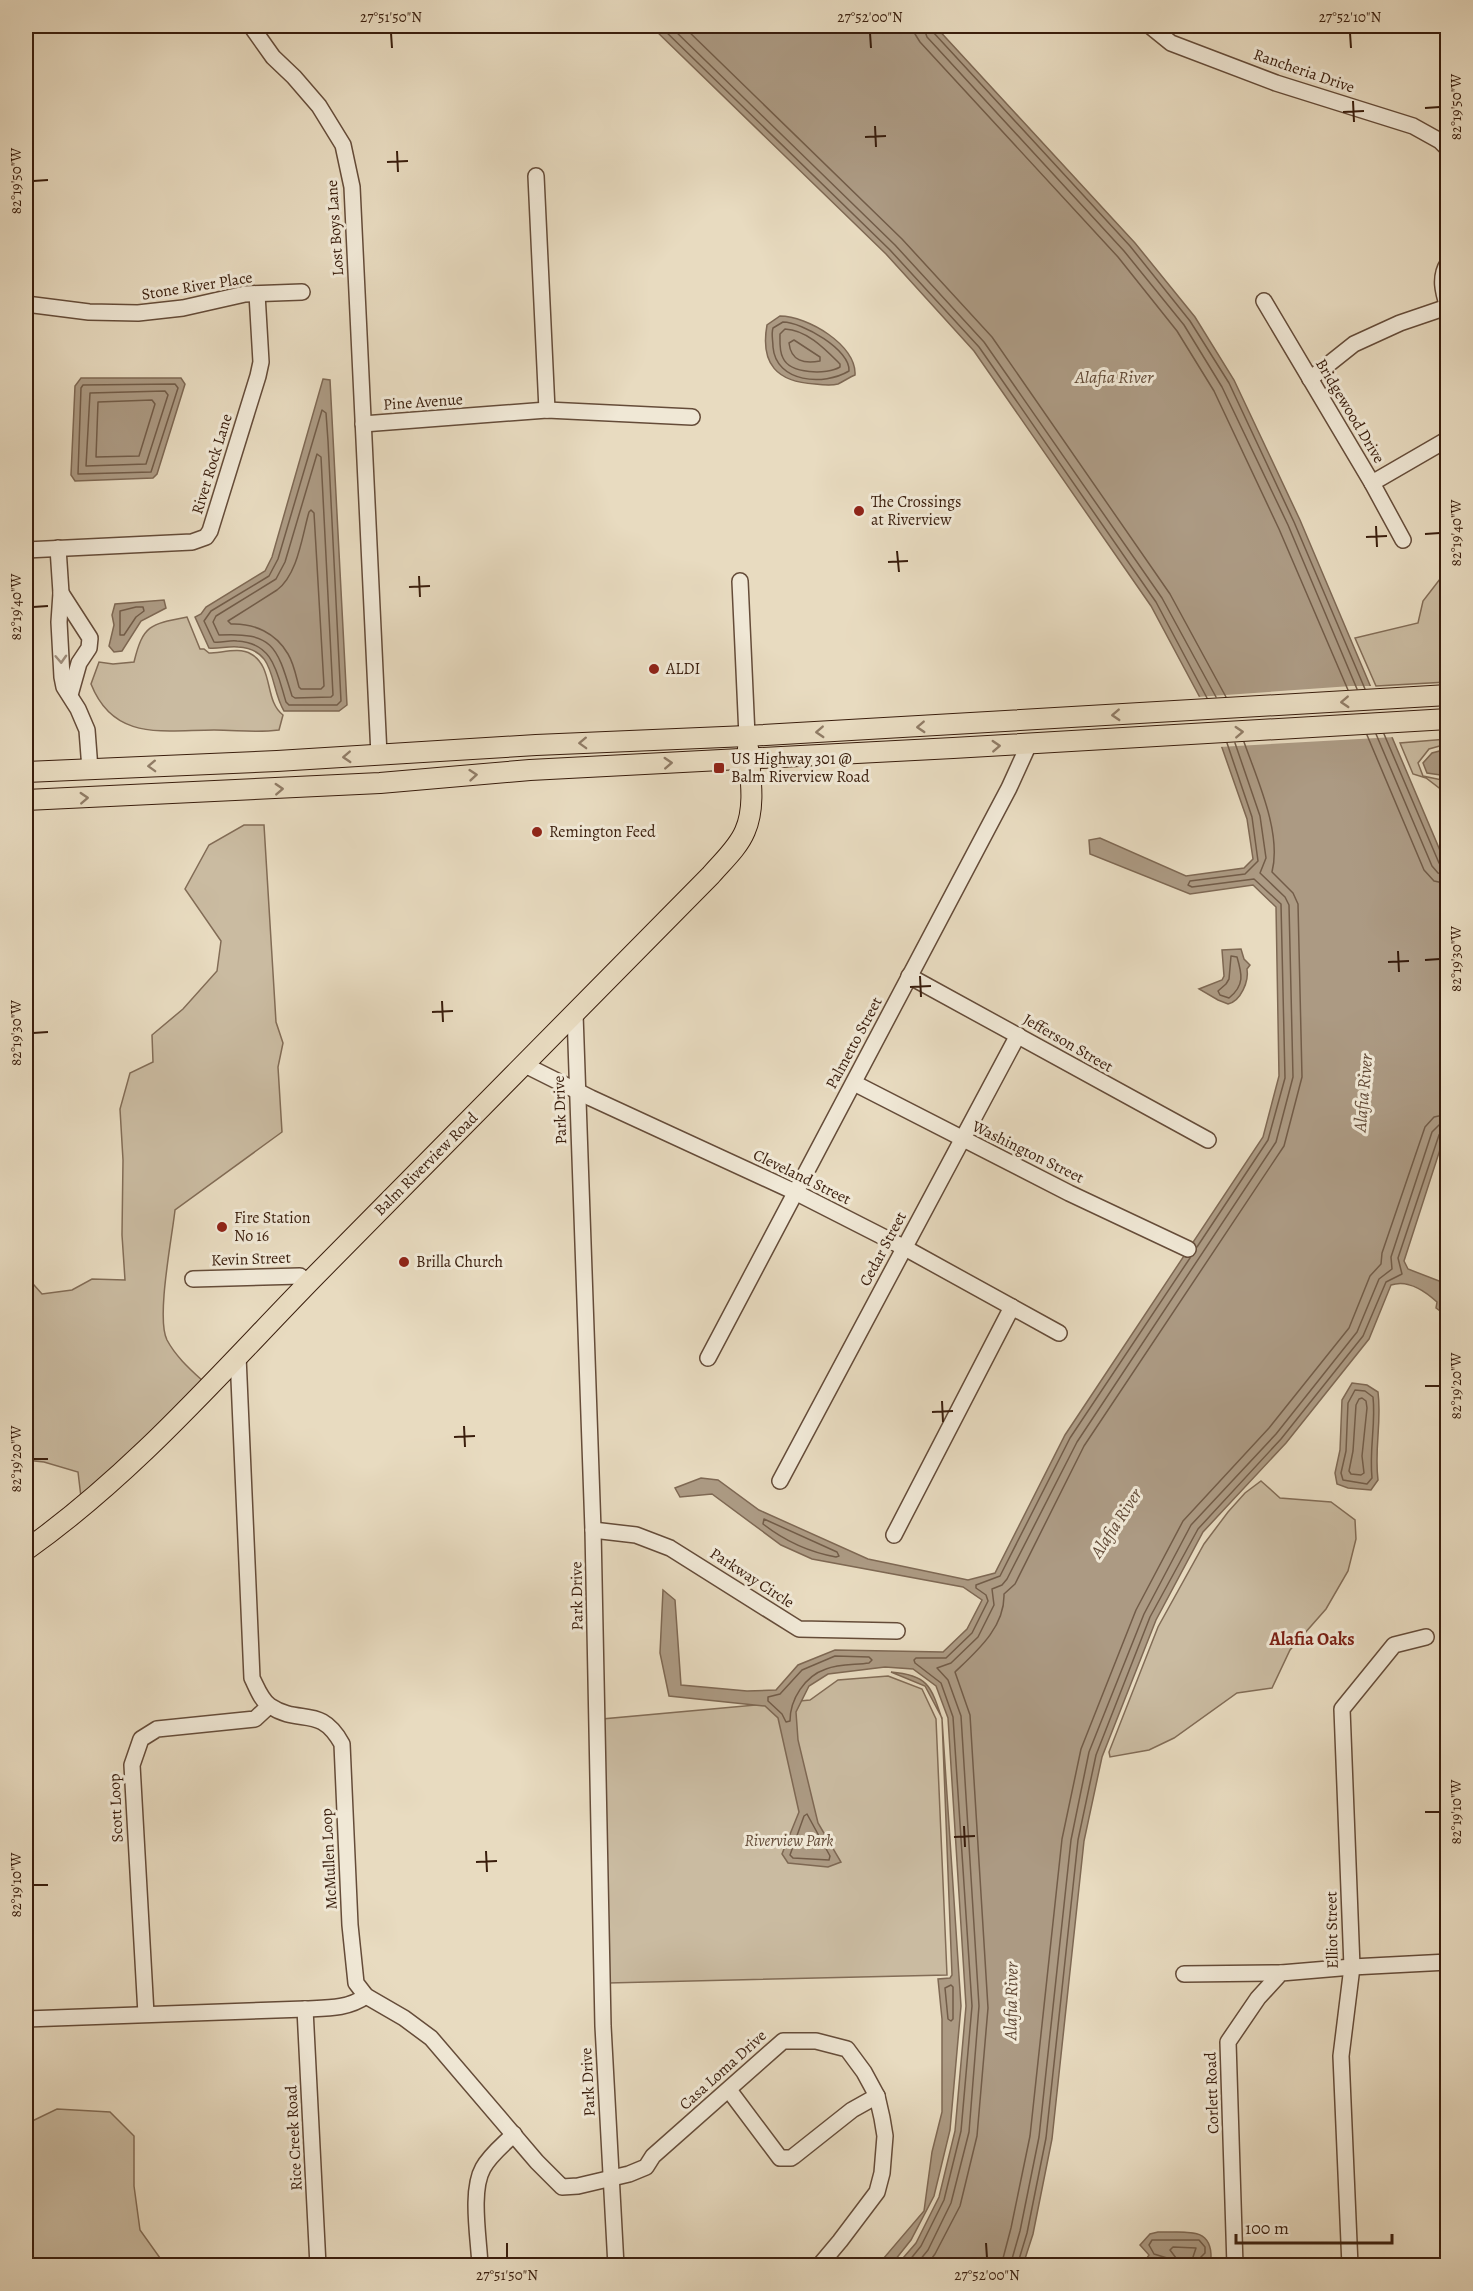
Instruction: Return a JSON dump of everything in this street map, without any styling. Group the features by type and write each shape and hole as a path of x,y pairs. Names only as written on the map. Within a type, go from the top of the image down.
{"main road":[{"path":"26,772 747,736 1448,695"},
{"path":"26,800 310,787 530,770 1448,719"},
{"name":"Balm Riverview Road","path":"26,1550 75,1513 158,1440 308,1283 711,875 745,831 751,802 747,736"},
{"path":"310,787 323,776 367,770 379,759 379,755"}],"street":[{"name":"Lost Boys Lane","path":"251,26 273,57 319,106 343,145 352,187 363,424"},
{"name":"Rancheria Drive","path":"1150,26 1171,43 1276,83 1413,126 1448,148"},
{"path":"536,176 547,410"},
{"path":"1310,379 1354,344 1400,323 1447,307 1443,291 1443,272 1448,263"},
{"name":"Stone River Place","path":"26,304 88,312 138,313 183,308 230,297 302,292"},
{"name":"River Rock Lane","path":"26,550 192,542 206,537 210,531 261,362 257,294"},
{"name":"Bridgewood Drive","path":"1264,301 1372,483 1403,540"},
{"name":"Pine Avenue","path":"379,755 363,424 547,410 692,417"},
{"path":"1372,483 1448,439"},
{"path":"58,548 62,677 64,687 87,730 90,769"},
{"path":"740,581 747,736"},
{"path":"61,593 79,625 88,632 91,643 79,663 70,695"},
{"path":"60,634 79,625"},
{"name":"Palmetto Street","path":"708,1358 1009,788 1029,744"},
{"name":"Jefferson Street","path":"909,976 1208,1140"},
{"name":"Park Drive","path":"575,1014 593,1530 603,2014 610,2177"},
{"name":"Cedar Street","path":"780,1481 1018,1035"},
{"name":"Cleveland Street","path":"525,1065 795,1192 905,1248 1059,1333"},
{"name":"Washington Street","path":"854,1083 961,1139 1188,1249"},
{"name":"Kevin Street","path":"193,1279 300,1276 308,1283"},
{"path":"894,1535 1012,1307"},
{"path":"238,1356 252,1678 259,1694 269,1706"},
{"name":"Parkway Circle","path":"593,1530 636,1535 670,1548 799,1629 897,1631"},
{"name":"Elliot Street","path":"1350,2265 1341,2056 1352,1966 1342,1709 1394,1645 1426,1637"},
{"name":"McMullen Loop","path":"269,1706 288,1713 322,1720 334,1729 342,1744 350,1925 356,1983 366,1996"},
{"name":"Scott Loop","path":"146,2014 132,1765 141,1739 157,1729 255,1719 269,1706"},
{"path":"1184,1974 1281,1973 1352,1966 1448,1962"},
{"name":"Corlett Road","path":"1235,2265 1228,2042 1258,1998 1281,1973"},
{"path":"26,2019 305,2009 347,2006 366,1996 404,2018 431,2038 537,2162 562,2187 578,2186 610,2177 616,2265"},
{"name":"Rice Creek Road","path":"305,2009 318,2265"},
{"name":"Casa Loma Drive","path":"610,2177 629,2174 646,2167 653,2156 783,2041 816,2041 847,2049 864,2072 877,2096 885,2136 882,2173 877,2192 819,2265"},
{"path":"729,2090 780,2158 785,2159 791,2158 852,2110 877,2096"},
{"path":"480,2265 478,2185 482,2170 491,2157 514,2134"}],"green space":[{"path":"1447,570 1447,682 1376,686 1355,638 1418,623 1423,601"},
{"path":"187,617 200,649 209,653 247,652 258,660 266,675 273,701 283,715 279,730 159,731 142,729 113,716 101,703 91,684 99,662 113,664 134,662 141,640 150,628"},
{"path":"1447,739 1447,744 1429,749 1418,763 1423,776 1447,781 1447,794 1426,778 1413,774 1400,743"},
{"path":"244,825 264,825 276,1022 283,1043 278,1067 282,1132 175,1210 164,1297 164,1329 167,1340 175,1352 205,1383 81,1497 78,1472 44,1462 26,1460 26,1276 42,1294 72,1290 92,1279 125,1280 120,1109 130,1073 153,1062 152,1035 183,1009 217,971 221,941 185,889 209,845"},
{"path":"1261,1481 1280,1498 1331,1502 1355,1520 1356,1539 1348,1571 1326,1609 1290,1650 1272,1688 1237,1693 1174,1738 1149,1750 1110,1757 1109,1752 1158,1627 1204,1544 1245,1493"},
{"name":"Riverview Park","path":"888,1676 922,1689 936,1719 947,1975 608,1983 602,1719 810,1700 838,1680"},
{"path":"57,2109 110,2112 134,2136 134,2186 140,2230 165,2265 26,2265 26,2124"}],"water":[{"name":"Alafia River","path":"651,26 935,26 1135,243 1195,317 1234,380 1300,520 1447,867 1447,1128 1404,1261 1408,1269 1447,1284 1447,1316 1436,1308 1437,1302 1427,1293 1404,1283 1391,1285 1369,1339 1286,1443 1203,1532 1156,1620 1102,1757 1084,1841 1052,2139 1033,2234 1023,2265 897,2265 916,2243 939,2197 955,2131 966,2006 948,1718 936,1686 913,1669 885,1667 828,1674 809,1686 796,1712 798,1740 818,1823 841,1862 828,1867 788,1863 782,1854 799,1812 778,1718 765,1706 669,1696 660,1653 663,1590 675,1600 681,1685 747,1691 776,1690 798,1665 835,1650 943,1652 967,1629 982,1600 963,1587 812,1559 781,1545 712,1494 680,1497 675,1488 701,1478 718,1480 759,1510 868,1559 968,1580 995,1573 1065,1435 1263,1137 1279,1076 1276,907 1253,885 1190,894 1090,854 1089,840 1100,838 1186,876 1244,868 1253,859 1247,819 1213,722 1151,606 974,351 886,254"},
{"path":"780,316 803,321 828,334 848,353 855,375 838,384 830,385 802,382 781,375 769,360 765,339 767,325"},
{"path":"81,378 181,378 185,384 157,474 153,478 75,481 71,475 75,386"},
{"path":"323,379 330,380 347,705 339,711 284,711 270,670 260,654 251,649 238,647 209,648 195,617 201,614 206,607 265,571 272,557"},
{"path":"164,600 166,608 141,621 122,651 114,652 109,646 114,625 112,615 115,604"},
{"path":"1447,749 1447,776 1427,773 1423,763 1432,753"},
{"path":"1241,949 1244,959 1250,965 1247,969 1245,985 1237,999 1228,1004 1199,989 1222,980 1224,976 1222,950"},
{"path":"1352,1383 1367,1385 1378,1392 1378,1480 1371,1490 1348,1488 1337,1484 1335,1473 1340,1450 1342,1400"},
{"path":"891,1672 913,1676 926,1684 935,1698 941,1716 925,1686"},
{"path":"942,1720 961,2006 950,2130 934,2196 911,2240 891,2265 877,2266 924,2211 932,2152 942,2112 942,2019 938,1979 950,1978 952,1975"},
{"path":"1186,2232 1201,2236 1207,2240 1211,2258 1200,2265 1153,2261 1147,2258 1149,2255 1140,2245 1150,2234"}],"pier":[{"path":"1374,686 1395,737 1219,747 1211,723 1197,697"}],"place":[{"name":"The Crossings at Riverview","path":"859,511"},
{"name":"ALDI","path":"654,669"},
{"name":"US Highway 301 @ Balm Riverview Road","path":"719,768"},
{"name":"Remington Feed","path":"537,832"},
{"name":"Fire Station No 16","path":"222,1227"},
{"name":"Brilla Church","path":"404,1262"}],"district":[{"name":"Alafia Oaks","path":"1312,1639"}]}
